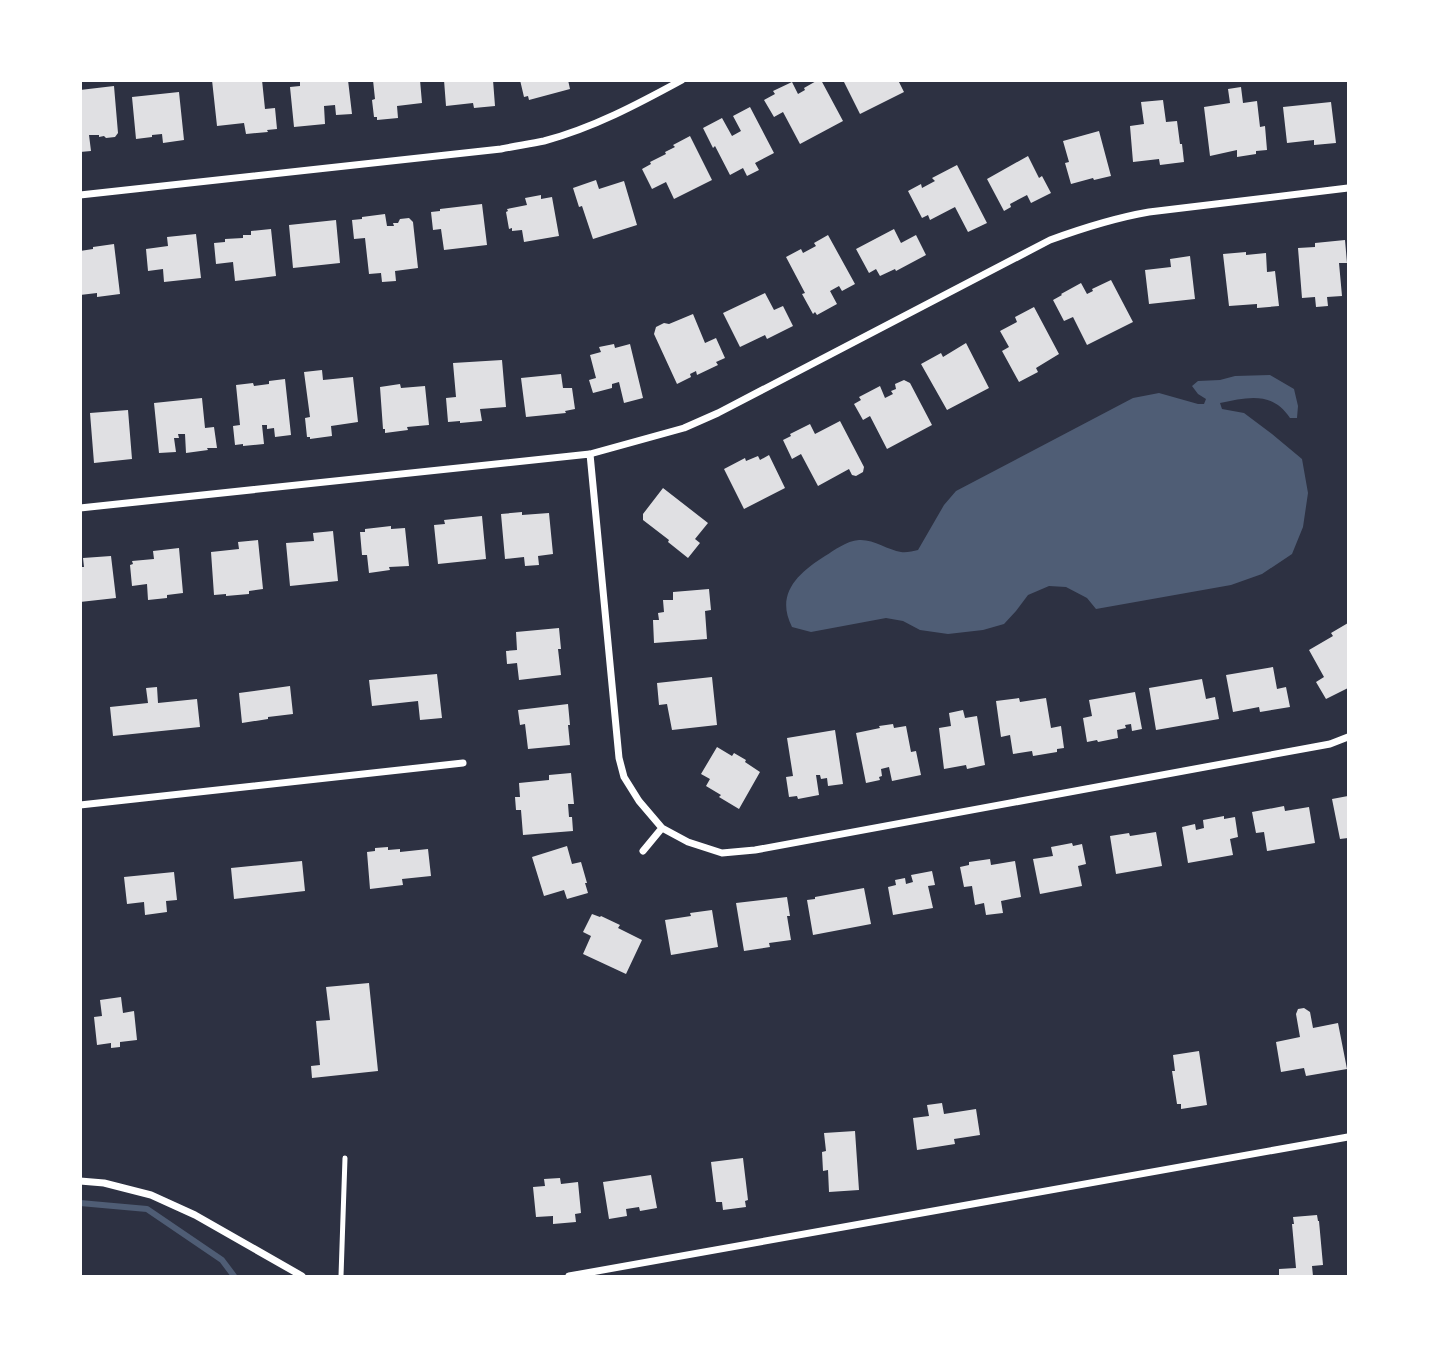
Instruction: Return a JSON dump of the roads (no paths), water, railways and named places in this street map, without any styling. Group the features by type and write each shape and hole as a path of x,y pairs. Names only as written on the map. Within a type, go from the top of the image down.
{"street":[{"path":"80,195 501,149 545,141 625,110 682,80"},
{"path":"80,508 590,454 684,428 706,418 1051,240 1088,225 1120,216 1349,188"},
{"path":"590,454 619,758 624,777 639,802 662,828 688,842 722,853 755,850 1330,744 1349,737"},
{"path":"80,805 464,764"},
{"path":"643,851 662,828"},
{"path":"569,1276 1349,1137"},
{"path":"80,1181 104,1183 151,1195 195,1214 302,1276"}],"lane":[{"path":"341,1276 345,1158"}],"water":[{"path":"1270,375 1294,389 1298,406 1297,418 1290,418 1275,403 1259,398 1220,403 1222,409 1244,413 1302,459 1308,493 1303,527 1292,554 1262,574 1231,585 1096,609 1087,598 1066,587 1049,586 1028,595 1004,624 983,630 948,634 920,630 903,621 886,618 811,632 792,627 786,604 792,586 806,570 841,546 864,540 901,552 918,550 944,505 956,491 1133,398 1159,393 1204,404 1206,399 1192,386 1198,381"}],"waterway":[{"path":"80,1203 147,1209 222,1260 234,1276"}]}
